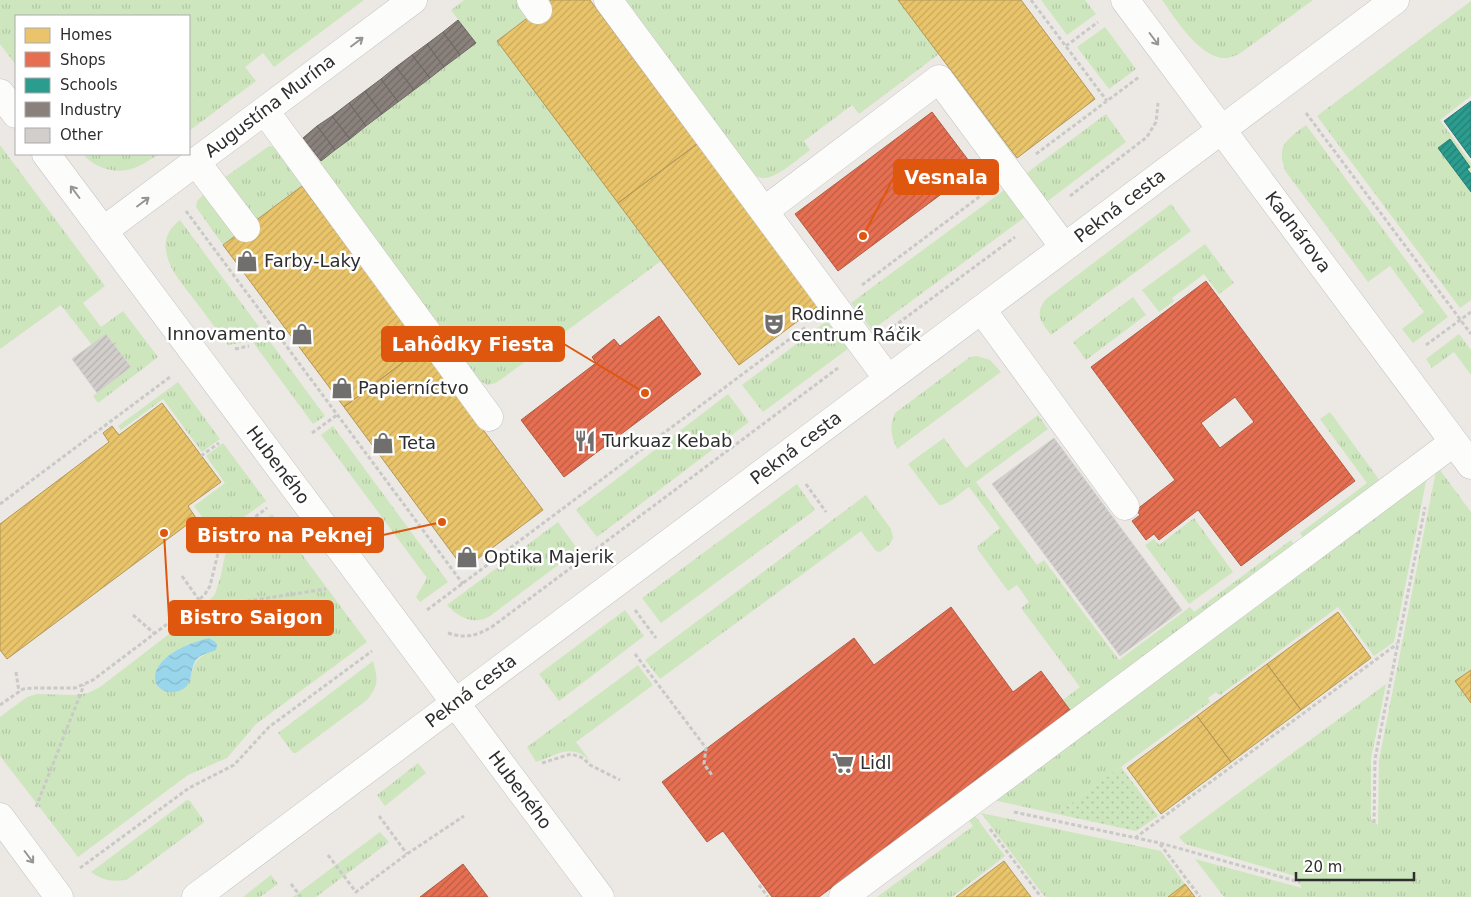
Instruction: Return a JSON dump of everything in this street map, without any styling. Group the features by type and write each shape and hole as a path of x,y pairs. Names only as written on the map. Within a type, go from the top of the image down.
{"street":[{"name":"Augustína Murína","path":"103,231 413,0"},
{"path":"608,0 888,379"},
{"name":"Kadnárova","path":"1125,0 1221,130 1445,450 1471,465"},
{"name":"Pekná cesta","path":"196,897 1395,0"},
{"path":"764,211 939,79 1064,247"},
{"path":"0,93 15,113"},
{"path":"265,111 489,416"},
{"name":"Hubeného","path":"47,155 600,897"},
{"path":"196,162 246,228"},
{"path":"982,310 1125,506"},
{"path":"843,897 1445,450"},
{"path":"0,818 59,897"}],"path":[{"path":"1031,0 1107,101"},
{"path":"1066,46 1100,21"},
{"path":"443,632 466,637 478,635 492,626 1042,217 1147,137 1156,122 1158,96"},
{"path":"1306,113 1471,334"},
{"path":"184,209 463,584 421,615"},
{"path":"1423,347 1471,312"},
{"path":"0,504 177,372"},
{"path":"312,433 337,415"},
{"path":"201,456 226,438"},
{"path":"1374,822 1375,760 1398,644 1445,450"},
{"path":"0,705 28,688 67,689 84,685 93,680 199,600 210,586 219,549 224,540 274,503"},
{"path":"182,576 199,600"},
{"path":"187,610 327,588"},
{"path":"133,615 155,634"},
{"path":"1135,838 1398,644"},
{"path":"76,871 189,788 234,765 269,727 380,646"},
{"path":"635,654 706,748 704,764 712,775"},
{"path":"16,672 19,692"},
{"path":"34,815 84,685"},
{"path":"538,764 571,754 583,758 590,765 620,780"},
{"path":"970,803 1160,843 1299,882"},
{"path":"378,816 407,854"},
{"path":"328,855 356,892 407,854 464,816"},
{"path":"1160,843 1200,897"},
{"path":"1010,857 1041,897"},
{"path":"291,884 301,897"},
{"path":"759,885 768,897"}],"green space":[{"path":"0,0 364,0 274,67 263,53 245,67 256,81 190,130 190,15 15,15 15,64 0,44"},
{"path":"464,0 520,0 531,15 497,41 661,261 496,383 487,385 477,379 318,163 476,43 451,10"},
{"path":"623,0 898,0 939,54 859,114 852,105 804,141 810,150 780,172 767,178 762,178 751,172"},
{"path":"1041,0 1085,0 1096,14 1067,35"},
{"path":"1162,0 1313,0 1239,54 1224,58 1215,56 1197,44"},
{"path":"1471,1 1471,96 1440,120 1471,163 1471,300 1460,308 1317,116"},
{"path":"1105,27 1136,69 1109,89 1077,47"},
{"path":"1106,114 1126,142 1045,203 1024,175"},
{"path":"1306,125 1448,317 1413,343 1402,329 1424,312 1390,266 1368,282 1286,172 1282,150 1288,139"},
{"path":"0,145 105,286 83,303 101,327 123,311 158,357 98,403 93,396 131,367 106,334 92,345 61,305 0,349"},
{"path":"269,146 277,147 305,183 253,222 221,180"},
{"path":"84,155 158,155 137,167 120,171 106,169"},
{"path":"1007,188 1028,215 872,330 851,303"},
{"path":"207,191 239,233 223,245 196,207 197,201"},
{"path":"1171,204 1191,231 1051,335 1040,318 1040,309 1046,299"},
{"path":"180,220 325,416 313,424 252,341 228,345 182,284 173,271 167,257 166,245 168,233"},
{"path":"1205,244 1234,283 1219,294 1204,274 1172,298 1174,301 1159,312 1142,290"},
{"path":"1133,297 1146,315 1086,360 1073,342"},
{"path":"832,317 853,345 763,412 742,385"},
{"path":"1459,334 1471,350 1471,375 1454,352 1432,368 1426,359"},
{"path":"977,356 990,360 1001,372 897,449 892,431 895,413 970,357"},
{"path":"178,382 220,439 202,452 163,399 121,430 118,426"},
{"path":"728,394 749,422 597,537 576,510"},
{"path":"1330,412 1383,485 1306,542 1300,533 1367,483 1320,419"},
{"path":"1038,415 1048,429 976,482 1037,565 1044,560 1119,660 1190,607 1194,612 1291,540 1297,549 1074,715 1063,700 1080,687 1021,608 1029,602 1017,585 1008,591 978,550 977,547 979,545 1000,528 969,487 951,501 939,505 908,464 944,438 966,468"},
{"path":"333,426 448,582 420,602 416,597 427,578 321,435"},
{"path":"223,443 266,501 217,537 194,506 225,483 206,456"},
{"path":"1437,466 1471,512 1471,670 1456,681 1471,703 1471,897 1224,897 1195,859 1302,888 1295,876 1185,844 1179,837 1386,684 1371,759 1371,820 1378,825 1379,760"},
{"path":"1428,472 1394,642 1374,656 1338,607 1220,695 1216,692 1208,698 1210,702 1057,814 989,799"},
{"path":"797,484 815,510 661,623 642,598"},
{"path":"866,495 891,529 893,538 889,545 880,552 876,551 861,531 660,679 645,660"},
{"path":"272,514 367,642 256,724 227,758 188,775 78,857 0,756 0,717 27,697 37,694 74,695 88,693 100,687 203,608 215,594 226,551","holes":["209,638 205,654 196,662 190,679 166,659 187,645"]},
{"path":"1194,518 1233,572 1189,604 1145,545 1154,539 1159,545"},
{"path":"558,522 578,550 490,616 478,620 467,619 447,605"},
{"path":"625,610 644,636 559,701 539,674"},
{"path":"373,661 376,682 374,690 367,700 296,753 293,753 278,733"},
{"path":"638,665 653,685 576,742 591,762 584,756 571,751 536,762 527,747"},
{"path":"418,763 426,773 385,806 377,795"},
{"path":"1121,767 1158,816 1136,831 1057,814"},
{"path":"187,800 190,801 204,821 203,823 128,879 108,880 91,872"},
{"path":"972,812 1005,856 952,897 877,897 973,826 966,816"},
{"path":"981,813 1161,851 1185,884 1168,897 1045,897"},
{"path":"380,832 389,842 316,897 293,897"},
{"path":"271,875 278,884 260,897 243,897"}],"water":[{"path":"209,638 217,644 216,650 202,655 196,660 190,681 185,688 170,692 157,685 155,675 161,663 180,649"}],"building: Homes":[{"path":"551,0 590,0 697,144 618,203 497,41"},
{"path":"898,0 1021,0 1095,99 1017,158"},
{"path":"697,144 818,306 739,365 618,203"},
{"path":"302,186 422,348 344,407 223,245"},
{"path":"422,348 543,510 464,569 344,407"},
{"path":"162,403 221,482 188,506 196,518 7,659 0,650 0,524 109,442 103,433 112,426 119,435"},
{"path":"1338,612 1371,658 1301,710 1267,664"},
{"path":"1267,664 1301,710 1231,762 1197,716"},
{"path":"1471,670 1471,703 1455,681"},
{"path":"1197,716 1231,762 1161,814 1127,768"},
{"path":"1004,861 1031,897 956,897"},
{"path":"1185,884 1195,897 1168,897"}],"building: Shops":[{"path":"932,112 975,169 838,271 795,214"},
{"path":"1206,281 1355,481 1241,566 1198,510 1159,540 1154,534 1146,540 1132,521 1140,515 1136,510 1175,480 1091,367","holes":["1235,397 1254,422 1220,448 1201,423"]},
{"path":"659,316 701,374 564,477 521,420 596,363 592,357 614,339 620,346"},
{"name":"Lidl","path":"951,607 1013,692 1041,671 1070,710 819,897 772,897 723,831 707,842 662,782 854,638 874,665"},
{"path":"463,864 488,897 420,897 441,881"}],"building: Schools":[{"path":"1471,101 1471,158 1444,121"},
{"path":"1450,139 1470,167 1467,169 1471,174 1471,192 1438,148"}],"building: Industry":[{"path":"458,20 476,43 460,55 443,32"},
{"path":"443,32 460,55 444,67 427,44"},
{"path":"427,44 444,67 430,78 412,55"},
{"path":"412,55 430,78 414,90 396,67"},
{"path":"396,67 414,90 398,102 381,79"},
{"path":"381,79 398,102 382,114 365,91"},
{"path":"365,91 382,114 366,126 349,103"},
{"path":"349,103 366,126 350,139 332,116"},
{"path":"332,116 350,139 335,150 317,126"},
{"path":"317,126 335,150 321,161 303,138"}],"building: Other":[{"path":"106,334 131,367 97,393 72,359"},
{"path":"1054,438 1182,610 1120,656 992,484"}],"place":[{"name":"Vesnala","path":"863,236"},
{"name":"Farby-Laky","path":"247,261"},
{"name":"Rodinné centrum Ráčik","path":"774,324"},
{"name":"Innovamento","path":"302,334"},
{"name":"Papierníctvo","path":"342,388"},
{"name":"Lahôdky Fiesta","path":"645,393"},
{"name":"Turkuaz Kebab","path":"585,441"},
{"name":"Teta","path":"383,443"},
{"name":"Bistro na Peknej","path":"442,522"},
{"name":"Bistro Saigon","path":"164,533"},
{"name":"Optika Majerik","path":"467,557"},
{"name":"Lidl","path":"843,763"}]}
